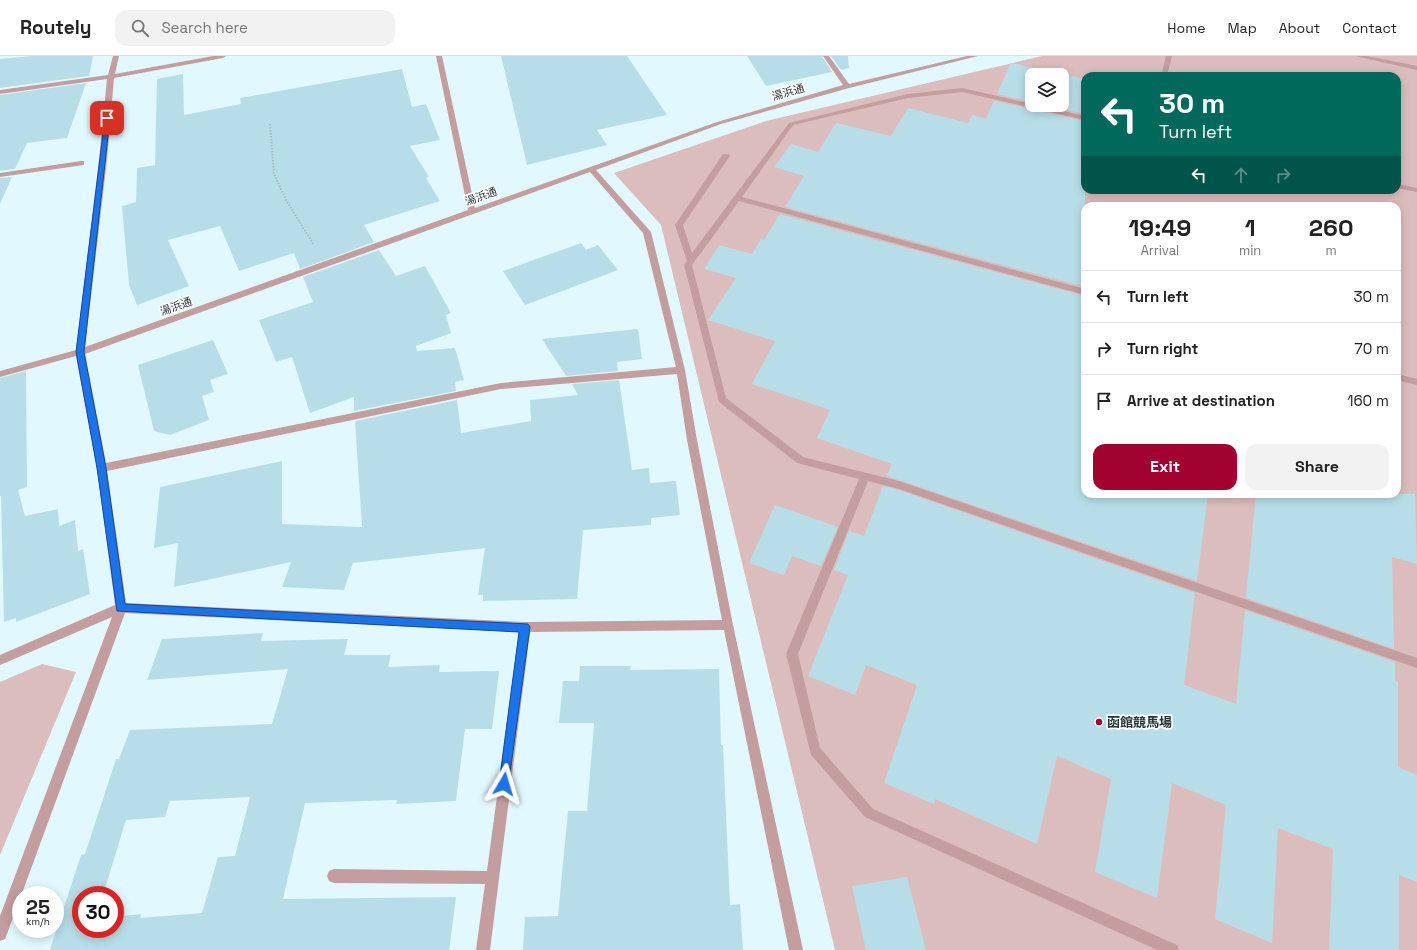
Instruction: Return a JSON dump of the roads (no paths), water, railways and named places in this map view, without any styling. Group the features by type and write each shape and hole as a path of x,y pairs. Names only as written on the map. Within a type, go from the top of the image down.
{"street":[{"path":"0,934 121,608 102,468 80,352 103,160 110,77 116,56"},
{"path":"0,92 110,77 223,56"},
{"path":"439,56 472,211"},
{"path":"826,56 847,86"},
{"name":"湯浜通","path":"0,374 80,352 718,123 847,86 975,56"},
{"path":"1165,72 1169,56"},
{"path":"1358,56 1417,68"},
{"path":"1081,117 962,90 908,96 790,124 688,265 722,400 800,460 899,485 1417,663"},
{"path":"691,261 679,225 726,156"},
{"path":"0,175 81,163"},
{"path":"591,168 647,232 681,370 692,440 728,625 796,950"},
{"path":"1401,187 1417,190"},
{"path":"737,198 1081,291"},
{"path":"102,468 501,386 681,370"},
{"path":"1401,378 1417,382"},
{"path":"865,476 792,654 815,751 869,812 1172,950"},
{"path":"0,660 121,608 525,627 728,625"},
{"path":"483,950 525,627"},
{"path":"334,876 492,878"}],"place":[{"name":"函館競馬場","path":"1099,722"}]}
